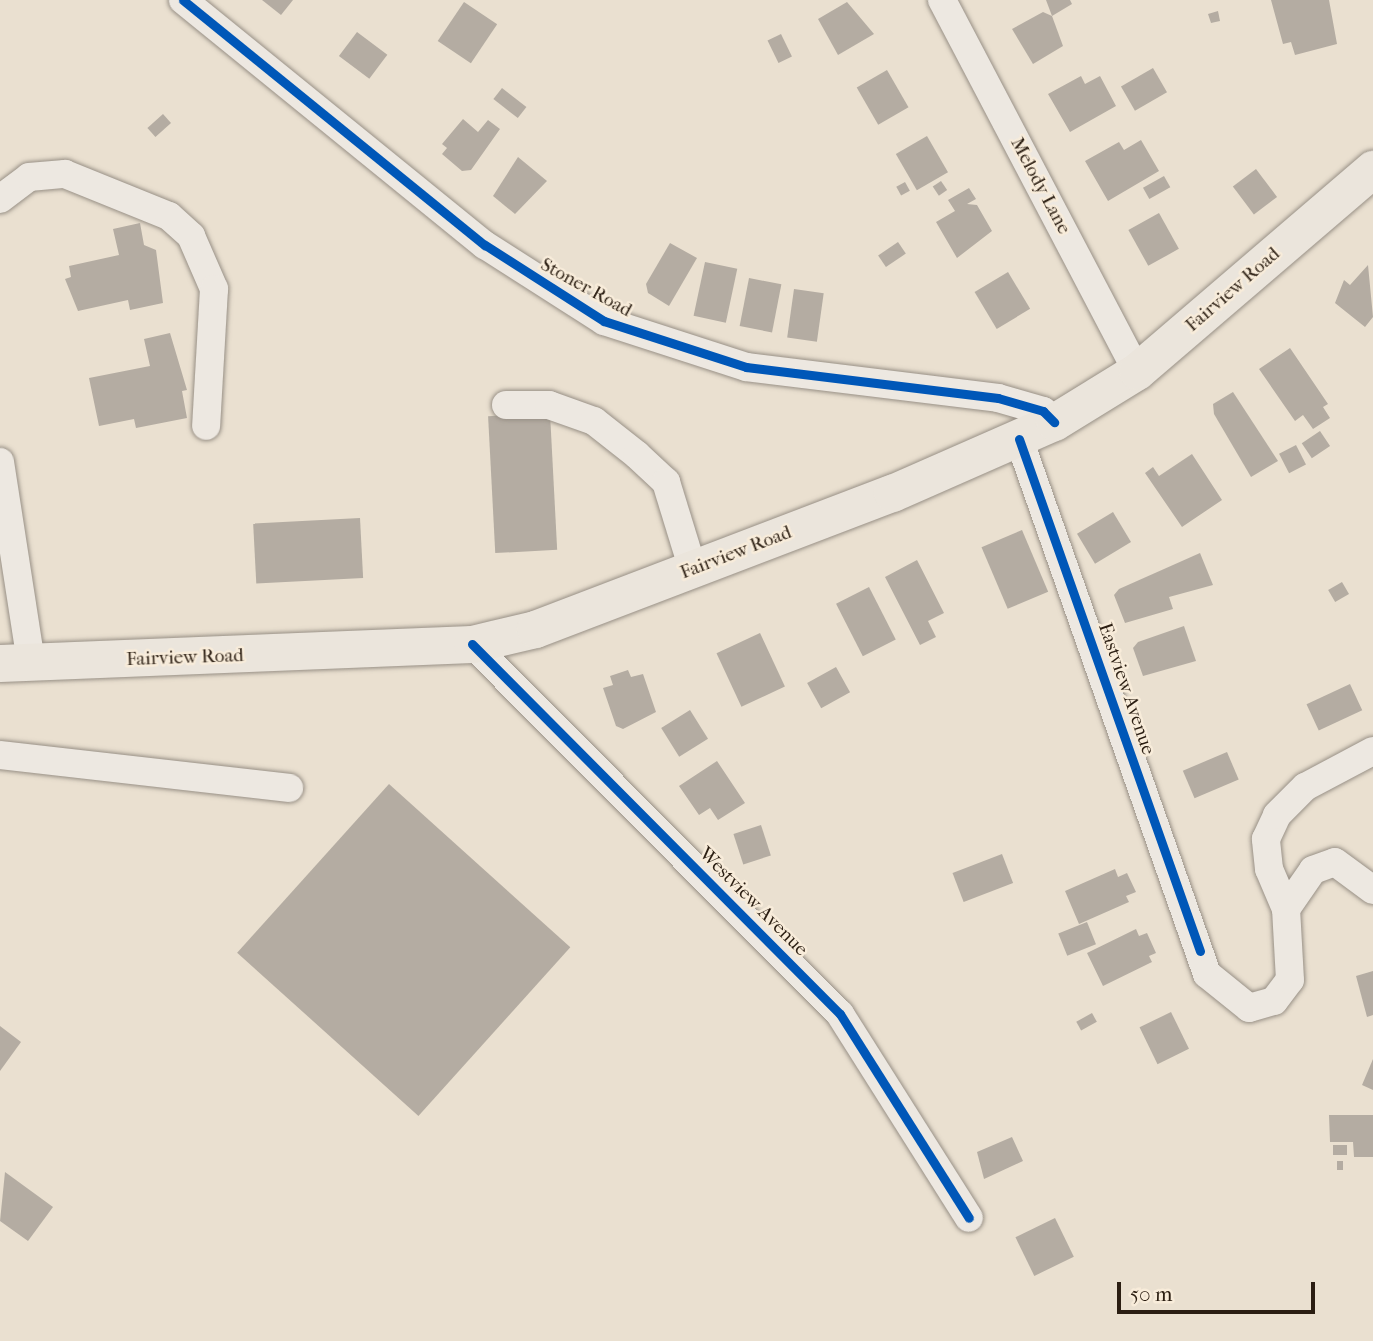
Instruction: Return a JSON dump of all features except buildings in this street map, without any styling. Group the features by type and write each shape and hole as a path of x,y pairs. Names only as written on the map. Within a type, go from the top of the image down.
{"main road":[{"name":"Fairview Road","path":"16,663 472,643 535,629 693,570 1019,439 1054,422 1137,371 1373,169"}],"street":[{"name":"Stoner Road","path":"183,0 485,245 604,321 746,367 998,398 1043,411 1054,422"},
{"name":"Melody Lane","path":"942,0 1137,371"},
{"path":"0,199 29,177 65,174 149,206 191,236 214,289 206,426"},
{"path":"506,405 549,405 594,421 637,455 666,482 693,570"},
{"name":"Eastview Avenue","path":"1019,439 1207,974 1248,1008 1274,1001 1290,980 1286,909"},
{"path":"0,462 16,663"},
{"name":"Westview Avenue","path":"472,643 840,1014 969,1217"},
{"path":"1286,909 1269,869 1266,839 1277,815 1305,787 1373,751"},
{"path":"0,755 289,788"},
{"path":"1286,909 1312,870 1335,862 1373,890"}],"cycle path":[{"path":"183,0 485,245 604,321 746,367 998,398 1043,411 1054,422"},
{"path":"1019,439 1200,951"},
{"path":"472,644 840,1014 969,1218"}]}
